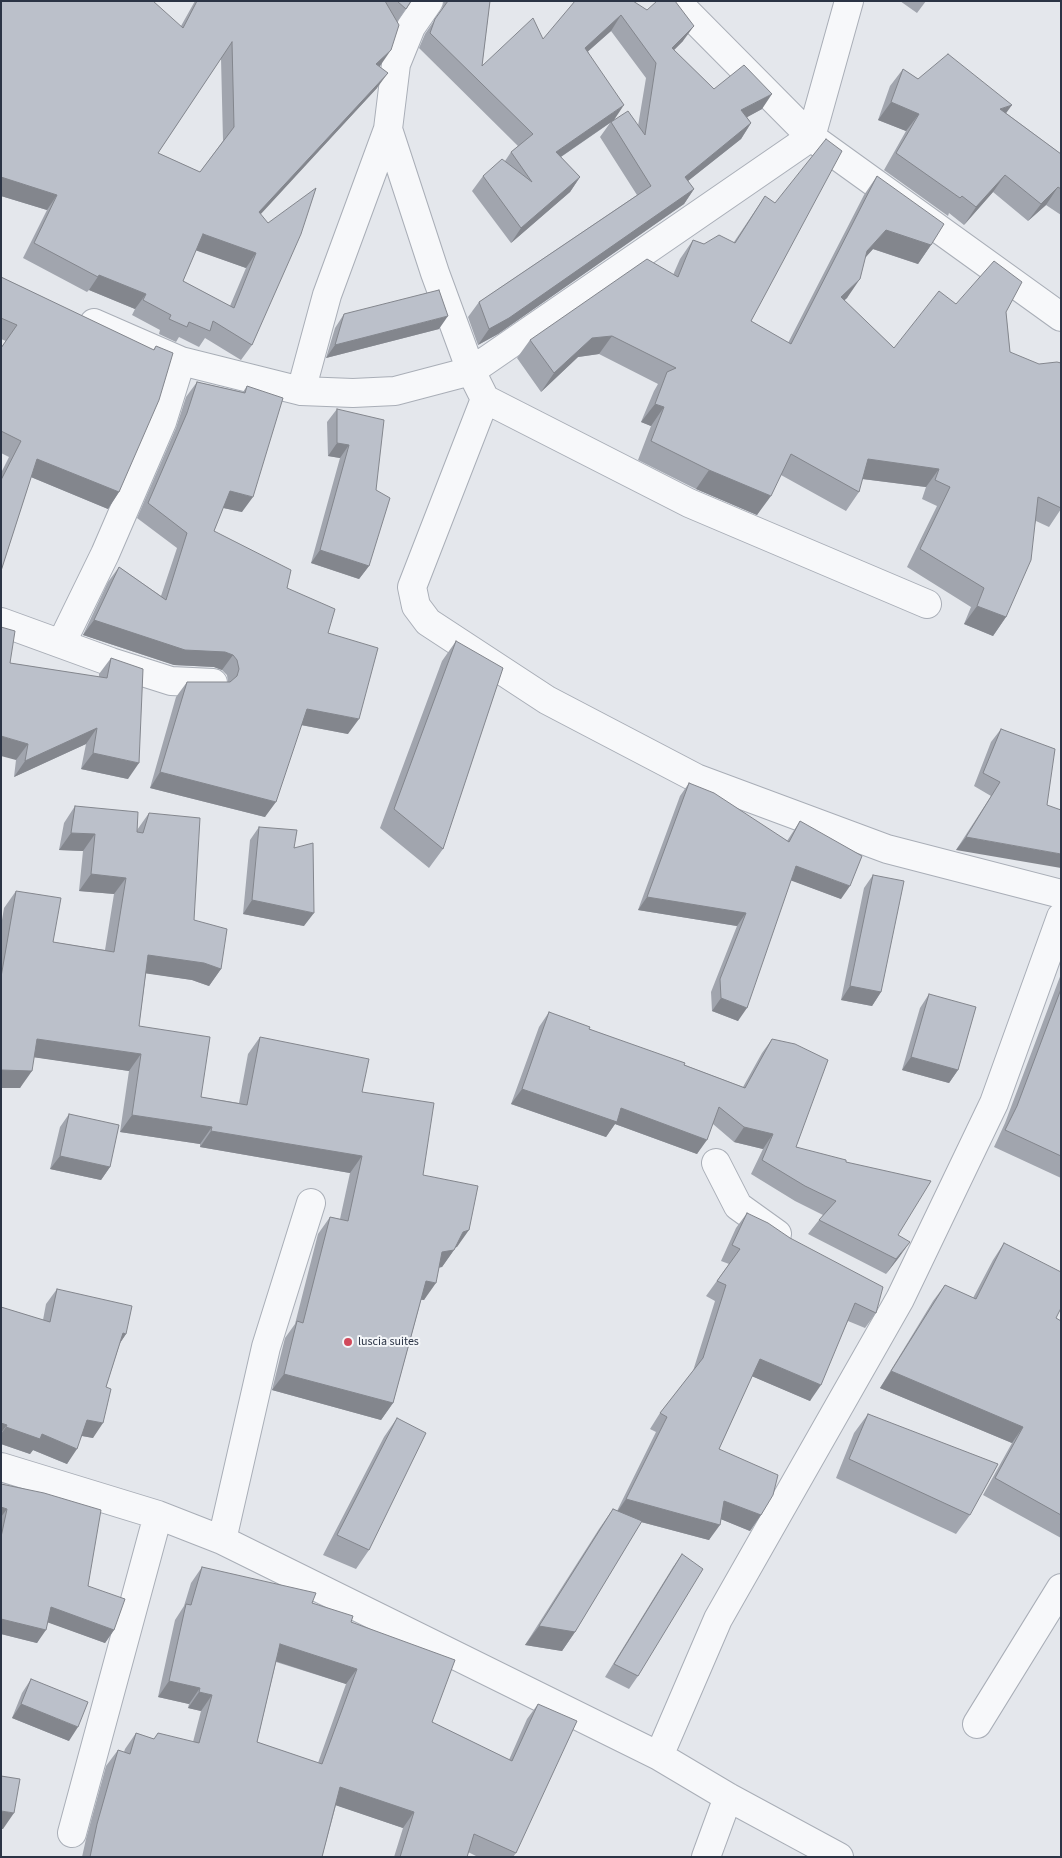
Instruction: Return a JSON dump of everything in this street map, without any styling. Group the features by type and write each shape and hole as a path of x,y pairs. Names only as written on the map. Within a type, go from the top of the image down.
{"street":[{"path":"301,390 327,295 388,129 396,64 411,28 429,1"},
{"path":"676,1 811,138 1061,317"},
{"path":"73,314 181,361 301,390 354,393 395,391 471,371 811,138 849,1"},
{"path":"388,129 434,273 471,371 485,399 689,503 927,604"},
{"path":"62,642 105,554 162,422 181,361"},
{"path":"485,399 412,587 416,606 428,622 547,700 696,778 887,849 1061,894"},
{"path":"1,622 62,642 111,662 171,680 214,683"},
{"path":"659,1756 718,1619 900,1299 994,1103 1061,916"},
{"path":"716,1163 738,1206 795,1245"},
{"path":"222,1540 266,1347 311,1203"},
{"path":"874,1285 900,1299"},
{"path":"1,1467 158,1515 222,1540 659,1756 728,1797 839,1857"},
{"path":"72,1833 158,1515"},
{"path":"976,1724 1061,1588"},
{"path":"706,1857 728,1797"}],"building":[{"path":"1,1 153,1 183,28 197,1 385,1 399,25 391,50 376,64 388,73 259,212 268,223 316,188 301,234 252,345 213,321 210,331 189,322 187,327 169,319 171,315 143,300 146,294 99,275 98,277 34,243 57,195 1,177","holes":["232,42 234,127 200,172 158,153","203,234 256,253 234,308 183,281"]},
{"path":"397,1 411,1 406,9"},
{"path":"448,1 490,1 482,66 533,18 543,39 575,1 633,1 647,10 657,1 675,1 694,26 672,48 714,89 744,65 772,94 741,110 751,123 685,177 694,189 509,318 489,329 479,302 651,186 611,122 628,111 645,135 656,63 621,15 585,48 624,105 556,152 580,177 521,228 483,176 502,159 532,182 511,152 533,134 430,33 435,19"},
{"path":"948,54 1012,105 1000,109 1061,154 1061,189 1058,187 1041,204 1005,175 976,207 896,153 919,114 891,102 903,69 918,79"},
{"path":"826,139 842,151 751,321 791,344 877,176 944,224 931,245 886,230 867,251 860,279 841,297 894,348 939,291 956,304 994,261 1022,282 1006,312 1010,352 1039,364 1061,363 1061,508 1038,497 1031,560 1006,617 977,606 984,588 920,549 950,487 935,480 939,469 868,459 859,492 791,454 771,496 709,470 651,441 664,407 655,404 667,372 676,368 612,336 592,338 554,373 530,340 647,259 678,277 693,240 704,244 719,235 735,243 765,196 775,203"},
{"path":"1,277 154,350 156,346 173,353 159,400 119,492 37,459 1,571 1,480 21,441 1,431 1,348 17,325 1,318"},
{"path":"439,290 448,316 335,345 344,314"},
{"path":"197,382 245,393 247,386 283,398 253,497 230,491 214,531 291,570 287,588 335,609 328,633 378,648 359,719 307,709 276,802 160,772 187,682 230,682 237,676 239,669 237,660 233,655 225,652 185,650 94,620 119,567 166,600 187,533 148,503 187,413"},
{"path":"337,409 384,420 376,490 390,498 369,566 320,550 349,445 337,443"},
{"path":"1,627 15,631 10,663 107,678 111,658 143,669 139,763 93,753 97,728 25,761 28,744 1,736"},
{"path":"456,641 503,668 443,849 394,809"},
{"path":"1001,729 1055,749 1047,805 1061,810 1061,854 966,837 1000,782 983,773"},
{"path":"689,783 714,793 789,842 800,821 862,856 850,886 796,866 747,1008 721,998 720,979 746,913 647,897"},
{"path":"75,806 138,812 137,832 143,833 149,813 200,818 194,920 227,929 221,969 204,963 148,955 139,1026 210,1037 201,1097 247,1105 260,1037 369,1059 362,1092 434,1103 423,1175 478,1186 469,1230 463,1232 454,1250 442,1252 436,1283 426,1281 393,1403 284,1374 297,1321 303,1323 330,1217 348,1221 362,1156 211,1131 212,1127 132,1115 141,1054 37,1039 32,1071 1,1070 1,977 16,891 61,898 53,942 114,952 126,878 91,874 95,834 71,833"},
{"path":"259,827 297,830 294,848 313,843 314,913 252,900"},
{"path":"873,875 904,881 881,992 850,986"},
{"path":"1061,989 1061,1156 1005,1130 1017,1106"},
{"path":"929,994 976,1007 958,1070 911,1057"},
{"path":"549,1012 590,1027 589,1029 685,1063 684,1065 745,1088 772,1039 795,1044 828,1060 796,1147 846,1160 846,1162 931,1181 898,1235 910,1242 896,1259 819,1220 836,1201 805,1186 762,1160 773,1134 744,1127 719,1107 707,1140 621,1108 617,1122 522,1089"},
{"path":"69,1114 119,1125 110,1167 60,1156"},
{"path":"747,1213 883,1287 876,1313 855,1303 821,1385 760,1359 719,1449 778,1475 773,1495 761,1515 724,1501 720,1525 626,1499 667,1417 660,1413 703,1358 726,1285 717,1281 740,1249 732,1245"},
{"path":"1004,1243 1061,1272 1061,1308 1056,1318 1061,1321 1061,1515 995,1478 1023,1427 891,1371 945,1285 976,1299"},
{"path":"57,1289 132,1306 126,1334 123,1333 106,1387 111,1389 103,1423 87,1420 77,1449 42,1434 40,1439 6,1427 7,1425 1,1423 1,1307 50,1322"},
{"path":"868,1414 998,1464 970,1515 849,1459"},
{"path":"397,1418 426,1433 369,1550 337,1535"},
{"path":"1,1484 44,1493 101,1510 88,1586 125,1599 114,1630 51,1607 46,1630 1,1619 1,1537 7,1509 1,1507"},
{"path":"613,1509 642,1521 575,1632 539,1626"},
{"path":"682,1554 703,1569 638,1676 614,1664"},
{"path":"202,1567 316,1593 312,1603 353,1616 351,1622 455,1660 432,1722 512,1761 538,1704 577,1721 516,1853 474,1834 467,1857 400,1857 414,1812 340,1787 322,1857 90,1857 97,1824 118,1750 130,1754 136,1733 154,1739 158,1733 199,1743 212,1695 199,1692 200,1688 169,1681 186,1604 191,1605","holes":["280,1644 357,1669 322,1764 257,1742"]},
{"path":"31,1679 88,1702 78,1727 21,1704"},
{"path":"1,1776 20,1779 14,1813 1,1811"}],"place":[{"name":"luscia suites","path":"348,1342"}]}
